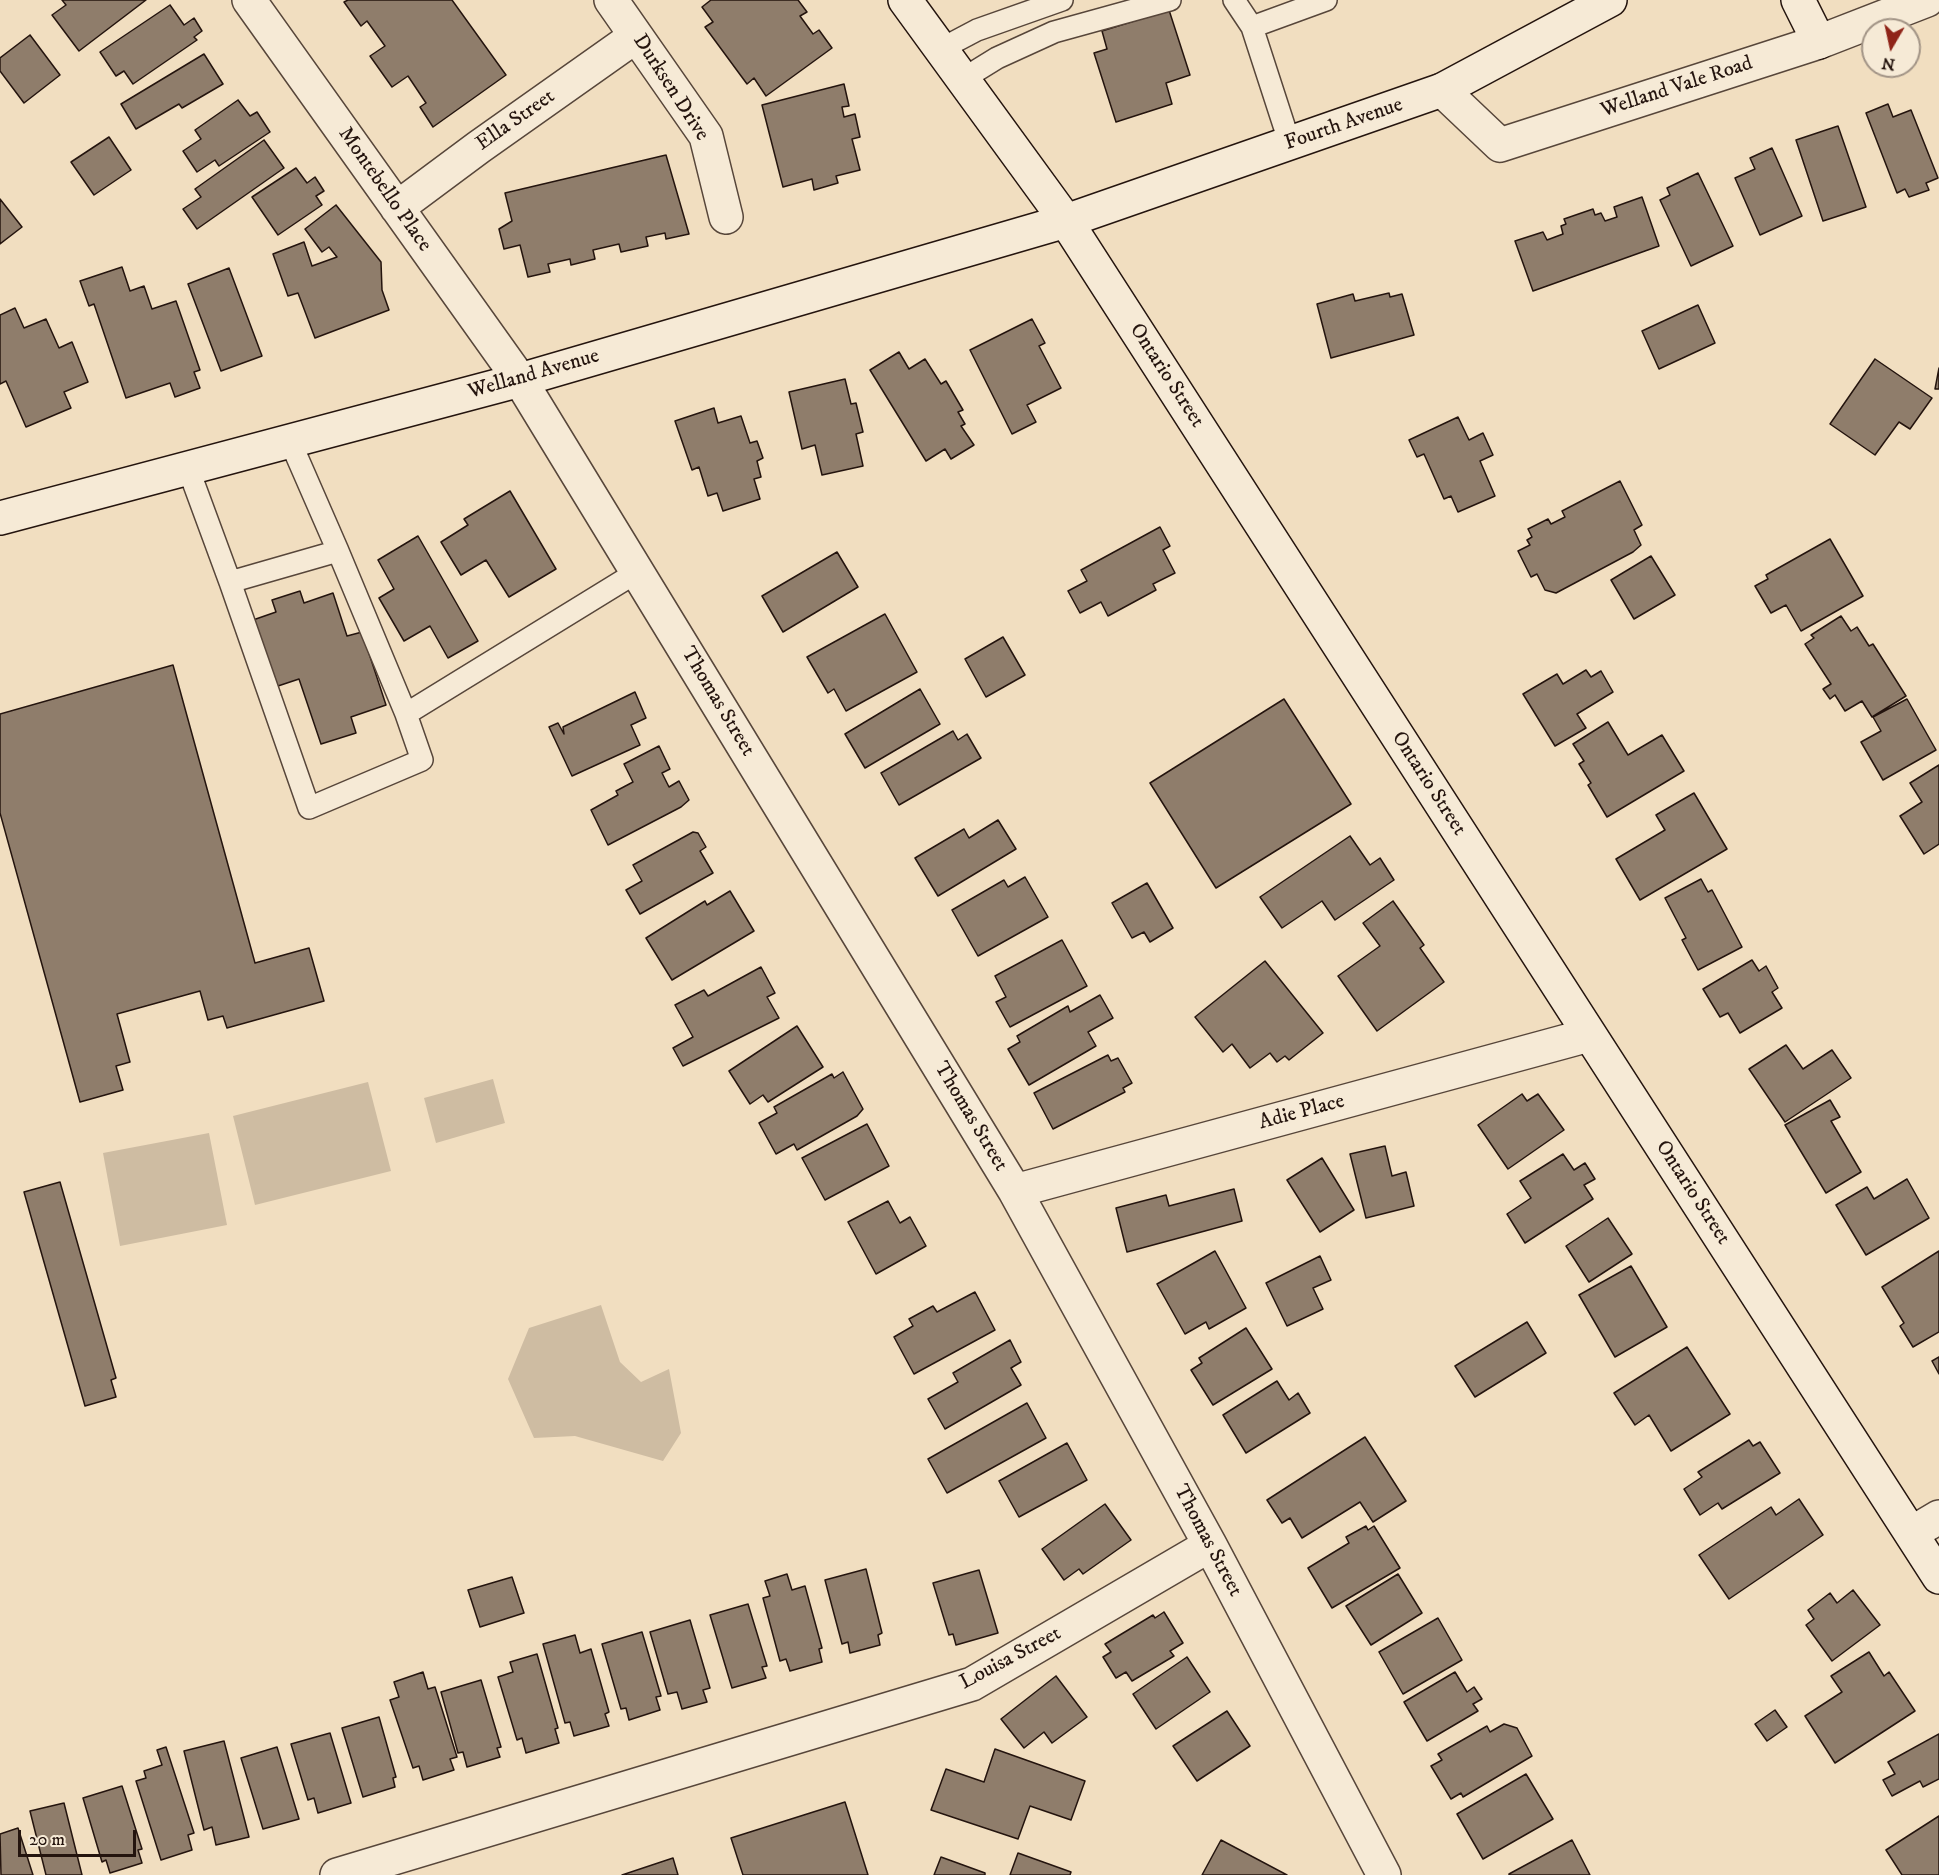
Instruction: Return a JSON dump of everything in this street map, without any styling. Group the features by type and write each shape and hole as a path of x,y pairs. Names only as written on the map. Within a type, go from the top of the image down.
{"street":[{"name":"Montebello Place","path":"249,0 520,380"},
{"name":"Durksen Drive","path":"611,0 706,136 726,216"},
{"name":"Ontario Street","path":"905,0 1066,221 1589,1035 1925,1525 1939,1577"},
{"name":"Fourth Avenue","path":"1066,221 1442,90 1610,0"},
{"path":"1798,0 1820,42"},
{"name":"Welland Vale Road","path":"1442,90 1500,145 1820,42 1927,0"},
{"name":"Ella Street","path":"397,208 636,36"},
{"name":"Welland Avenue","path":"0,518 520,380 1066,221"},
{"name":"Thomas Street","path":"520,380 1015,1191 1210,1545 1384,1875"},
{"name":"Adie Place","path":"1015,1191 1589,1035"},
{"name":"Louisa Street","path":"337,1875 972,1684 1210,1545"}],"lane":[{"path":"941,49 977,30 1062,0"},
{"path":"963,79 997,58 1054,32 1170,0"},
{"path":"1234,0 1252,27 1290,144"},
{"path":"1252,27 1326,0"},
{"path":"188,468 309,808 422,760 406,714 290,441"},
{"path":"230,582 338,551"},
{"path":"406,714 637,572"}],"shaded area":[{"path":"493,1079 505,1123 436,1143 424,1098"},
{"path":"368,1082 391,1171 255,1205 233,1116"},
{"path":"209,1133 227,1225 120,1246 103,1153"},
{"path":"601,1305 620,1362 641,1382 669,1369 681,1433 663,1461 575,1436 534,1438 508,1379 529,1328"}],"building":[{"path":"62,0 146,0 79,51 52,15 66,5"},
{"path":"348,0 452,0 506,75 433,127 420,107 426,103 408,76 392,87 370,56 385,46 367,21 361,26 344,2"},
{"path":"711,0 798,0 807,12 800,16 813,34 819,30 832,48 766,96 754,78 747,84 705,27 713,22 702,7"},
{"path":"170,5 184,25 194,18 202,31 194,37 197,40 133,84 124,71 116,76 100,52"},
{"path":"1169,10 1190,75 1166,83 1172,104 1116,122 1094,53 1107,49 1102,31"},
{"path":"30,35 60,75 24,103 0,71 0,58"},
{"path":"204,54 223,84 182,108 179,104 136,129 121,104"},
{"path":"844,84 849,106 842,107 844,117 855,114 860,137 852,139 860,170 836,176 838,183 814,190 812,179 783,187 762,105"},
{"path":"238,100 250,116 257,112 270,132 219,166 215,160 197,172 183,151 201,139 195,130"},
{"path":"1888,104 1893,117 1911,110 1938,178 1926,183 1929,190 1909,197 1905,189 1897,193 1866,113"},
{"path":"1838,126 1866,207 1823,221 1796,140"},
{"path":"109,137 131,170 94,195 71,162"},
{"path":"264,140 284,168 197,229 183,209 201,197 195,189"},
{"path":"1772,148 1802,216 1760,235 1735,178 1755,169 1750,158"},
{"path":"666,155 689,234 666,239 665,233 646,237 648,246 621,252 619,244 593,250 595,259 571,265 570,259 548,264 550,272 528,277 520,245 504,249 499,229 512,221 505,193"},
{"path":"296,168 307,183 315,177 324,191 316,196 322,205 278,235 252,197"},
{"path":"1698,173 1733,246 1691,266 1660,200 1670,195 1667,188"},
{"path":"1642,197 1659,246 1533,291 1515,241 1543,232 1547,240 1563,234 1561,226 1566,224 1564,219 1593,209 1595,215 1601,213 1605,221 1617,217 1614,207"},
{"path":"0,199 22,227 0,244"},
{"path":"336,205 381,262 382,290 389,310 315,338 298,293 288,296 273,254 304,242 312,266 337,257 329,247 322,252 305,229"},
{"path":"122,267 130,291 144,286 152,309 176,301 200,370 194,372 200,388 175,397 170,383 126,398 94,304 89,306 80,281"},
{"path":"229,268 262,356 221,371 188,284"},
{"path":"1389,293 1390,297 1402,294 1414,335 1331,358 1317,304 1353,294 1355,301"},
{"path":"1698,305 1715,343 1659,369 1642,331"},
{"path":"15,308 24,328 46,319 59,348 72,342 88,382 64,392 71,408 26,427 6,381 0,384 0,315"},
{"path":"1032,319 1045,343 1039,346 1061,388 1027,405 1036,422 1012,434 970,350"},
{"path":"899,352 909,369 925,359 941,384 946,381 963,410 958,412 965,424 961,426 974,445 951,459 945,449 926,461 870,370"},
{"path":"1875,359 1932,398 1910,429 1899,422 1875,455 1830,424"},
{"path":"1939,368 1939,389 1935,389"},
{"path":"845,379 851,404 856,403 863,432 856,434 863,466 822,475 815,445 802,449 789,392"},
{"path":"714,408 718,423 741,416 750,443 757,441 763,458 757,461 761,477 754,479 760,499 723,511 717,493 708,496 699,467 692,470 675,421"},
{"path":"1458,417 1469,440 1483,433 1493,455 1480,461 1495,496 1458,512 1451,496 1444,499 1424,454 1417,457 1409,440"},
{"path":"1620,481 1642,525 1634,530 1641,545 1633,552 1556,593 1545,590 1537,574 1531,577 1518,551 1530,545 1527,540 1532,537 1528,529 1548,519 1551,524 1565,517 1562,511"},
{"path":"510,491 556,569 509,597 486,560 461,575 441,542 468,525 464,519"},
{"path":"1160,527 1170,546 1163,550 1175,573 1153,584 1156,590 1108,616 1101,602 1080,613 1068,591 1087,581 1081,570"},
{"path":"418,536 478,641 448,658 430,626 404,641 379,598 394,589 378,560"},
{"path":"1830,539 1863,596 1801,631 1786,605 1771,613 1755,586 1768,579 1766,575"},
{"path":"837,552 858,587 783,632 762,596"},
{"path":"1651,556 1675,595 1634,619 1611,580"},
{"path":"300,591 304,603 333,593 347,636 362,632 386,705 351,717 356,733 321,744 299,679 275,687 253,620 276,612 272,600"},
{"path":"885,614 917,672 846,711 834,689 828,693 807,657"},
{"path":"1841,616 1851,631 1857,627 1869,646 1873,644 1906,696 1872,717 1862,701 1845,711 1835,695 1830,699 1823,689 1831,684 1805,644 1814,638 1811,635"},
{"path":"1003,637 1025,675 986,697 965,659"},
{"path":"173,665 255,963 309,948 324,1001 227,1028 223,1016 208,1020 200,991 117,1014 130,1062 116,1066 123,1090 80,1102 0,813 0,714"},
{"path":"1586,670 1591,677 1601,671 1613,692 1577,714 1586,728 1555,746 1523,694 1557,674 1563,684"},
{"path":"920,689 940,724 865,768 845,734"},
{"path":"635,692 646,718 631,725 640,745 572,776 549,727 558,723 564,734 563,727"},
{"path":"1284,699 1351,804 1216,888 1150,783"},
{"path":"1907,699 1936,750 1883,780 1861,742 1881,731 1873,717"},
{"path":"1608,722 1628,755 1662,735 1684,771 1607,817 1588,785 1591,783 1579,764 1584,761 1573,744"},
{"path":"953,731 958,740 967,734 981,758 899,805 881,773"},
{"path":"659,746 670,769 662,773 669,787 679,781 689,800 681,807 608,845 591,810 618,795 616,791 633,782 624,764"},
{"path":"1939,765 1939,844 1924,854 1900,816 1922,802 1910,783"},
{"path":"1694,793 1727,849 1640,900 1616,859 1665,830 1656,815"},
{"path":"998,820 1016,849 938,896 915,858 964,829 969,838"},
{"path":"693,832 698,833 706,847 700,851 713,873 640,914 626,890 642,881 633,865"},
{"path":"1350,836 1370,865 1380,858 1394,880 1335,920 1322,901 1282,928 1260,897"},
{"path":"1025,877 1048,917 978,956 952,910 1004,880 1008,887"},
{"path":"1701,879 1708,892 1712,890 1742,947 1698,970 1682,940 1686,938 1665,898"},
{"path":"1147,883 1173,928 1150,942 1144,932 1132,938 1112,903"},
{"path":"730,891 754,931 672,980 646,938 705,901 707,905"},
{"path":"1393,901 1424,945 1420,948 1444,982 1377,1031 1338,976 1380,946 1363,923"},
{"path":"1062,940 1087,986 1010,1027 996,1002 1006,997 995,976"},
{"path":"1752,960 1759,971 1766,966 1778,988 1772,992 1782,1008 1740,1033 1728,1013 1720,1017 1703,989"},
{"path":"1265,961 1323,1033 1289,1060 1285,1056 1277,1062 1270,1053 1250,1068 1232,1044 1223,1052 1195,1017"},
{"path":"761,967 775,993 767,997 779,1018 683,1066 673,1048 693,1037 675,1005 704,990 708,996"},
{"path":"1100,995 1113,1018 1088,1032 1096,1046 1029,1085 1008,1049 1020,1042 1017,1036 1068,1006 1070,1012"},
{"path":"797,1026 823,1067 768,1102 763,1095 750,1104 729,1071"},
{"path":"1786,1045 1803,1069 1832,1050 1851,1078 1785,1122 1749,1069"},
{"path":"1108,1055 1111,1061 1118,1058 1132,1083 1123,1088 1125,1092 1053,1129 1034,1093"},
{"path":"843,1072 863,1109 857,1116 797,1150 794,1144 776,1154 759,1123 777,1113 774,1107 832,1074 834,1078"},
{"path":"1522,1094 1527,1101 1538,1094 1564,1130 1508,1169 1478,1125"},
{"path":"1830,1100 1840,1117 1831,1121 1861,1172 1826,1193 1785,1125"},
{"path":"867,1124 889,1166 825,1200 802,1158"},
{"path":"1385,1146 1392,1176 1406,1172 1414,1206 1366,1218 1350,1154"},
{"path":"1563,1154 1574,1170 1585,1163 1595,1179 1584,1185 1593,1199 1525,1243 1507,1214 1531,1198 1520,1181"},
{"path":"1322,1158 1354,1210 1320,1232 1287,1180"},
{"path":"1907,1179 1929,1218 1866,1255 1836,1205 1867,1187 1874,1199"},
{"path":"60,1182 116,1378 111,1380 116,1397 85,1406 24,1192"},
{"path":"1234,1189 1242,1221 1127,1252 1116,1208 1166,1195 1169,1206"},
{"path":"888,1201 900,1223 910,1217 926,1246 876,1274 848,1222"},
{"path":"1608,1218 1632,1254 1589,1282 1566,1246"},
{"path":"1215,1251 1246,1308 1209,1329 1206,1322 1185,1334 1157,1284"},
{"path":"1939,1251 1939,1332 1913,1347 1900,1326 1904,1323 1882,1287"},
{"path":"1320,1256 1331,1280 1313,1288 1323,1309 1287,1326 1266,1283"},
{"path":"1631,1266 1667,1327 1615,1357 1579,1295"},
{"path":"975,1292 995,1330 914,1374 894,1337 913,1326 909,1319 933,1306 937,1312"},
{"path":"1527,1322 1546,1353 1475,1397 1455,1366"},
{"path":"1246,1328 1272,1369 1213,1405 1191,1370 1202,1363 1199,1358"},
{"path":"1010,1340 1021,1362 1011,1368 1021,1385 945,1429 928,1399 958,1382 953,1373"},
{"path":"1687,1347 1730,1414 1671,1451 1649,1415 1635,1425 1614,1393"},
{"path":"1939,1357 1939,1374 1932,1361"},
{"path":"1277,1381 1289,1400 1298,1393 1310,1413 1246,1453 1223,1415"},
{"path":"1027,1403 1046,1438 947,1493 928,1459"},
{"path":"1365,1437 1406,1501 1373,1522 1360,1502 1302,1538 1290,1518 1282,1523 1267,1500"},
{"path":"1749,1440 1753,1446 1760,1442 1780,1473 1722,1509 1718,1503 1700,1515 1684,1489 1702,1477 1698,1472"},
{"path":"1067,1443 1087,1480 1019,1517 999,1481"},
{"path":"1799,1499 1823,1535 1729,1599 1699,1555 1771,1507 1776,1515"},
{"path":"1105,1504 1131,1540 1083,1574 1079,1569 1064,1580 1042,1549"},
{"path":"1366,1526 1368,1530 1374,1526 1400,1568 1332,1608 1308,1568 1349,1543 1346,1537"},
{"path":"866,1569 882,1633 878,1635 880,1645 850,1653 848,1642 842,1644 825,1580"},
{"path":"979,1570 998,1633 956,1645 953,1634 949,1635 933,1583"},
{"path":"787,1574 792,1590 805,1586 822,1648 819,1649 822,1662 790,1671 786,1659 780,1661 763,1598 770,1596 765,1581"},
{"path":"1398,1574 1422,1613 1371,1645 1346,1606"},
{"path":"512,1577 524,1613 480,1627 468,1590"},
{"path":"1853,1590 1880,1625 1832,1661 1806,1625 1814,1619 1808,1610 1830,1593 1837,1603"},
{"path":"748,1604 767,1666 762,1667 766,1678 732,1688 710,1615"},
{"path":"1164,1612 1183,1643 1170,1651 1174,1656 1132,1681 1126,1672 1116,1678 1103,1657 1111,1652 1105,1644 1153,1615 1155,1618"},
{"path":"1438,1618 1462,1660 1403,1694 1379,1652"},
{"path":"690,1620 710,1688 703,1690 707,1702 682,1709 677,1692 668,1694 650,1632"},
{"path":"642,1632 661,1696 656,1697 660,1710 629,1720 626,1708 621,1709 602,1644"},
{"path":"575,1635 580,1653 591,1649 609,1712 605,1714 609,1726 574,1736 570,1722 565,1723 543,1644"},
{"path":"1869,1652 1884,1676 1889,1672 1915,1711 1835,1763 1805,1716 1842,1692 1831,1676"},
{"path":"537,1654 558,1728 555,1729 559,1743 526,1753 522,1738 517,1740 498,1677 513,1672 510,1662"},
{"path":"1187,1657 1210,1692 1156,1729 1133,1694"},
{"path":"423,1672 428,1689 435,1687 457,1757 450,1759 454,1770 423,1780 419,1766 413,1768 390,1700 399,1697 394,1682"},
{"path":"1455,1672 1467,1692 1474,1687 1482,1699 1473,1704 1478,1711 1427,1741 1404,1702"},
{"path":"1056,1676 1087,1717 1052,1743 1044,1732 1024,1748 1001,1719"},
{"path":"481,1680 501,1747 497,1748 500,1757 467,1767 463,1752 458,1753 441,1692"},
{"path":"1775,1710 1787,1727 1767,1741 1755,1724"},
{"path":"1227,1711 1250,1746 1197,1781 1173,1746"},
{"path":"379,1717 396,1777 393,1778 395,1787 363,1797 342,1728"},
{"path":"1504,1724 1517,1728 1532,1756 1463,1797 1461,1793 1451,1799 1431,1766 1442,1760 1438,1754 1487,1726 1490,1732"},
{"path":"330,1733 351,1803 318,1813 314,1798 308,1800 291,1744"},
{"path":"1939,1734 1939,1779 1923,1787 1920,1781 1892,1796 1883,1780 1895,1774 1888,1762"},
{"path":"224,1741 249,1837 216,1845 212,1827 204,1830 184,1751"},
{"path":"166,1747 194,1833 188,1835 192,1850 161,1860 136,1781 146,1778 144,1771 162,1765 157,1750"},
{"path":"277,1747 299,1819 263,1829 241,1758"},
{"path":"995,1749 1085,1781 1071,1820 1030,1806 1018,1839 931,1810 946,1769 984,1782"},
{"path":"1526,1774 1553,1819 1483,1859 1457,1814"},
{"path":"122,1786 142,1849 138,1850 142,1863 110,1873 106,1860 102,1862 83,1798"},
{"path":"845,1802 868,1875 743,1875 731,1838"},
{"path":"64,1803 82,1875 46,1875 30,1811"},
{"path":"1939,1816 1939,1875 1902,1875 1886,1850"},
{"path":"18,1828 33,1875 1,1875 0,1834"},
{"path":"1221,1840 1287,1875 1202,1875"},
{"path":"1572,1840 1590,1875 1509,1875 1509,1874"},
{"path":"1018,1853 1071,1872 1070,1875 1010,1875"},
{"path":"941,1857 985,1873 985,1875 934,1875"},
{"path":"673,1858 678,1875 622,1875"}]}
